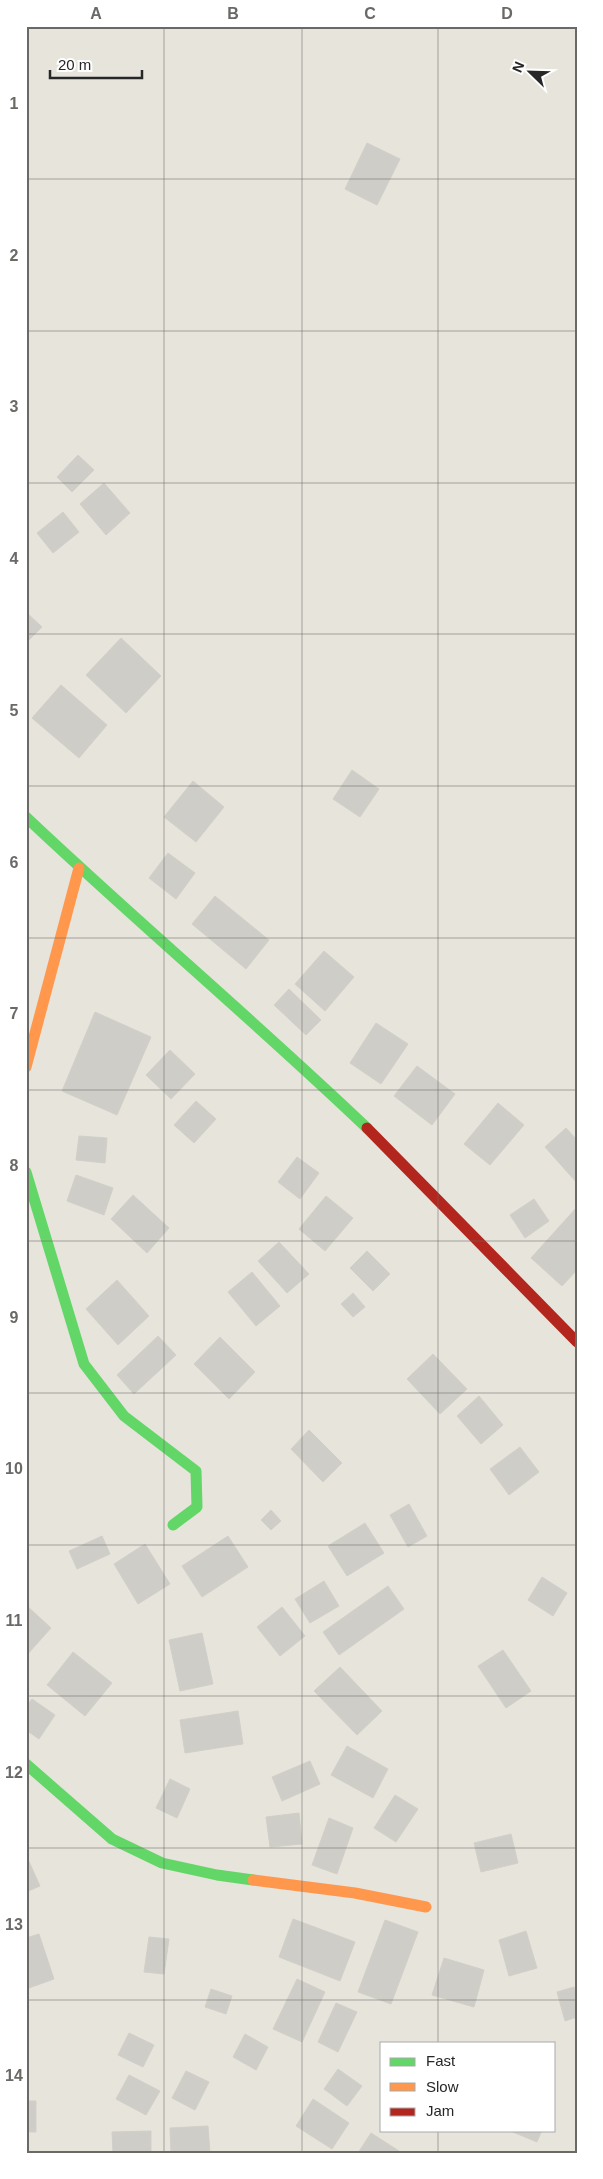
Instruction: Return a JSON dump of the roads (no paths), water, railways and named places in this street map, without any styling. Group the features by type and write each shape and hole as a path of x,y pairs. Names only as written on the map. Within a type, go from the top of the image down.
{"street":[{"path":"26,817 79,868 227,998 368,1128 577,1342"},
{"path":"26,1067 79,868"},
{"path":"26,1172 84,1364 124,1416 196,1471 197,1507 173,1525"},
{"path":"26,1764 112,1839 162,1863 217,1875 355,1892 426,1907"}]}
